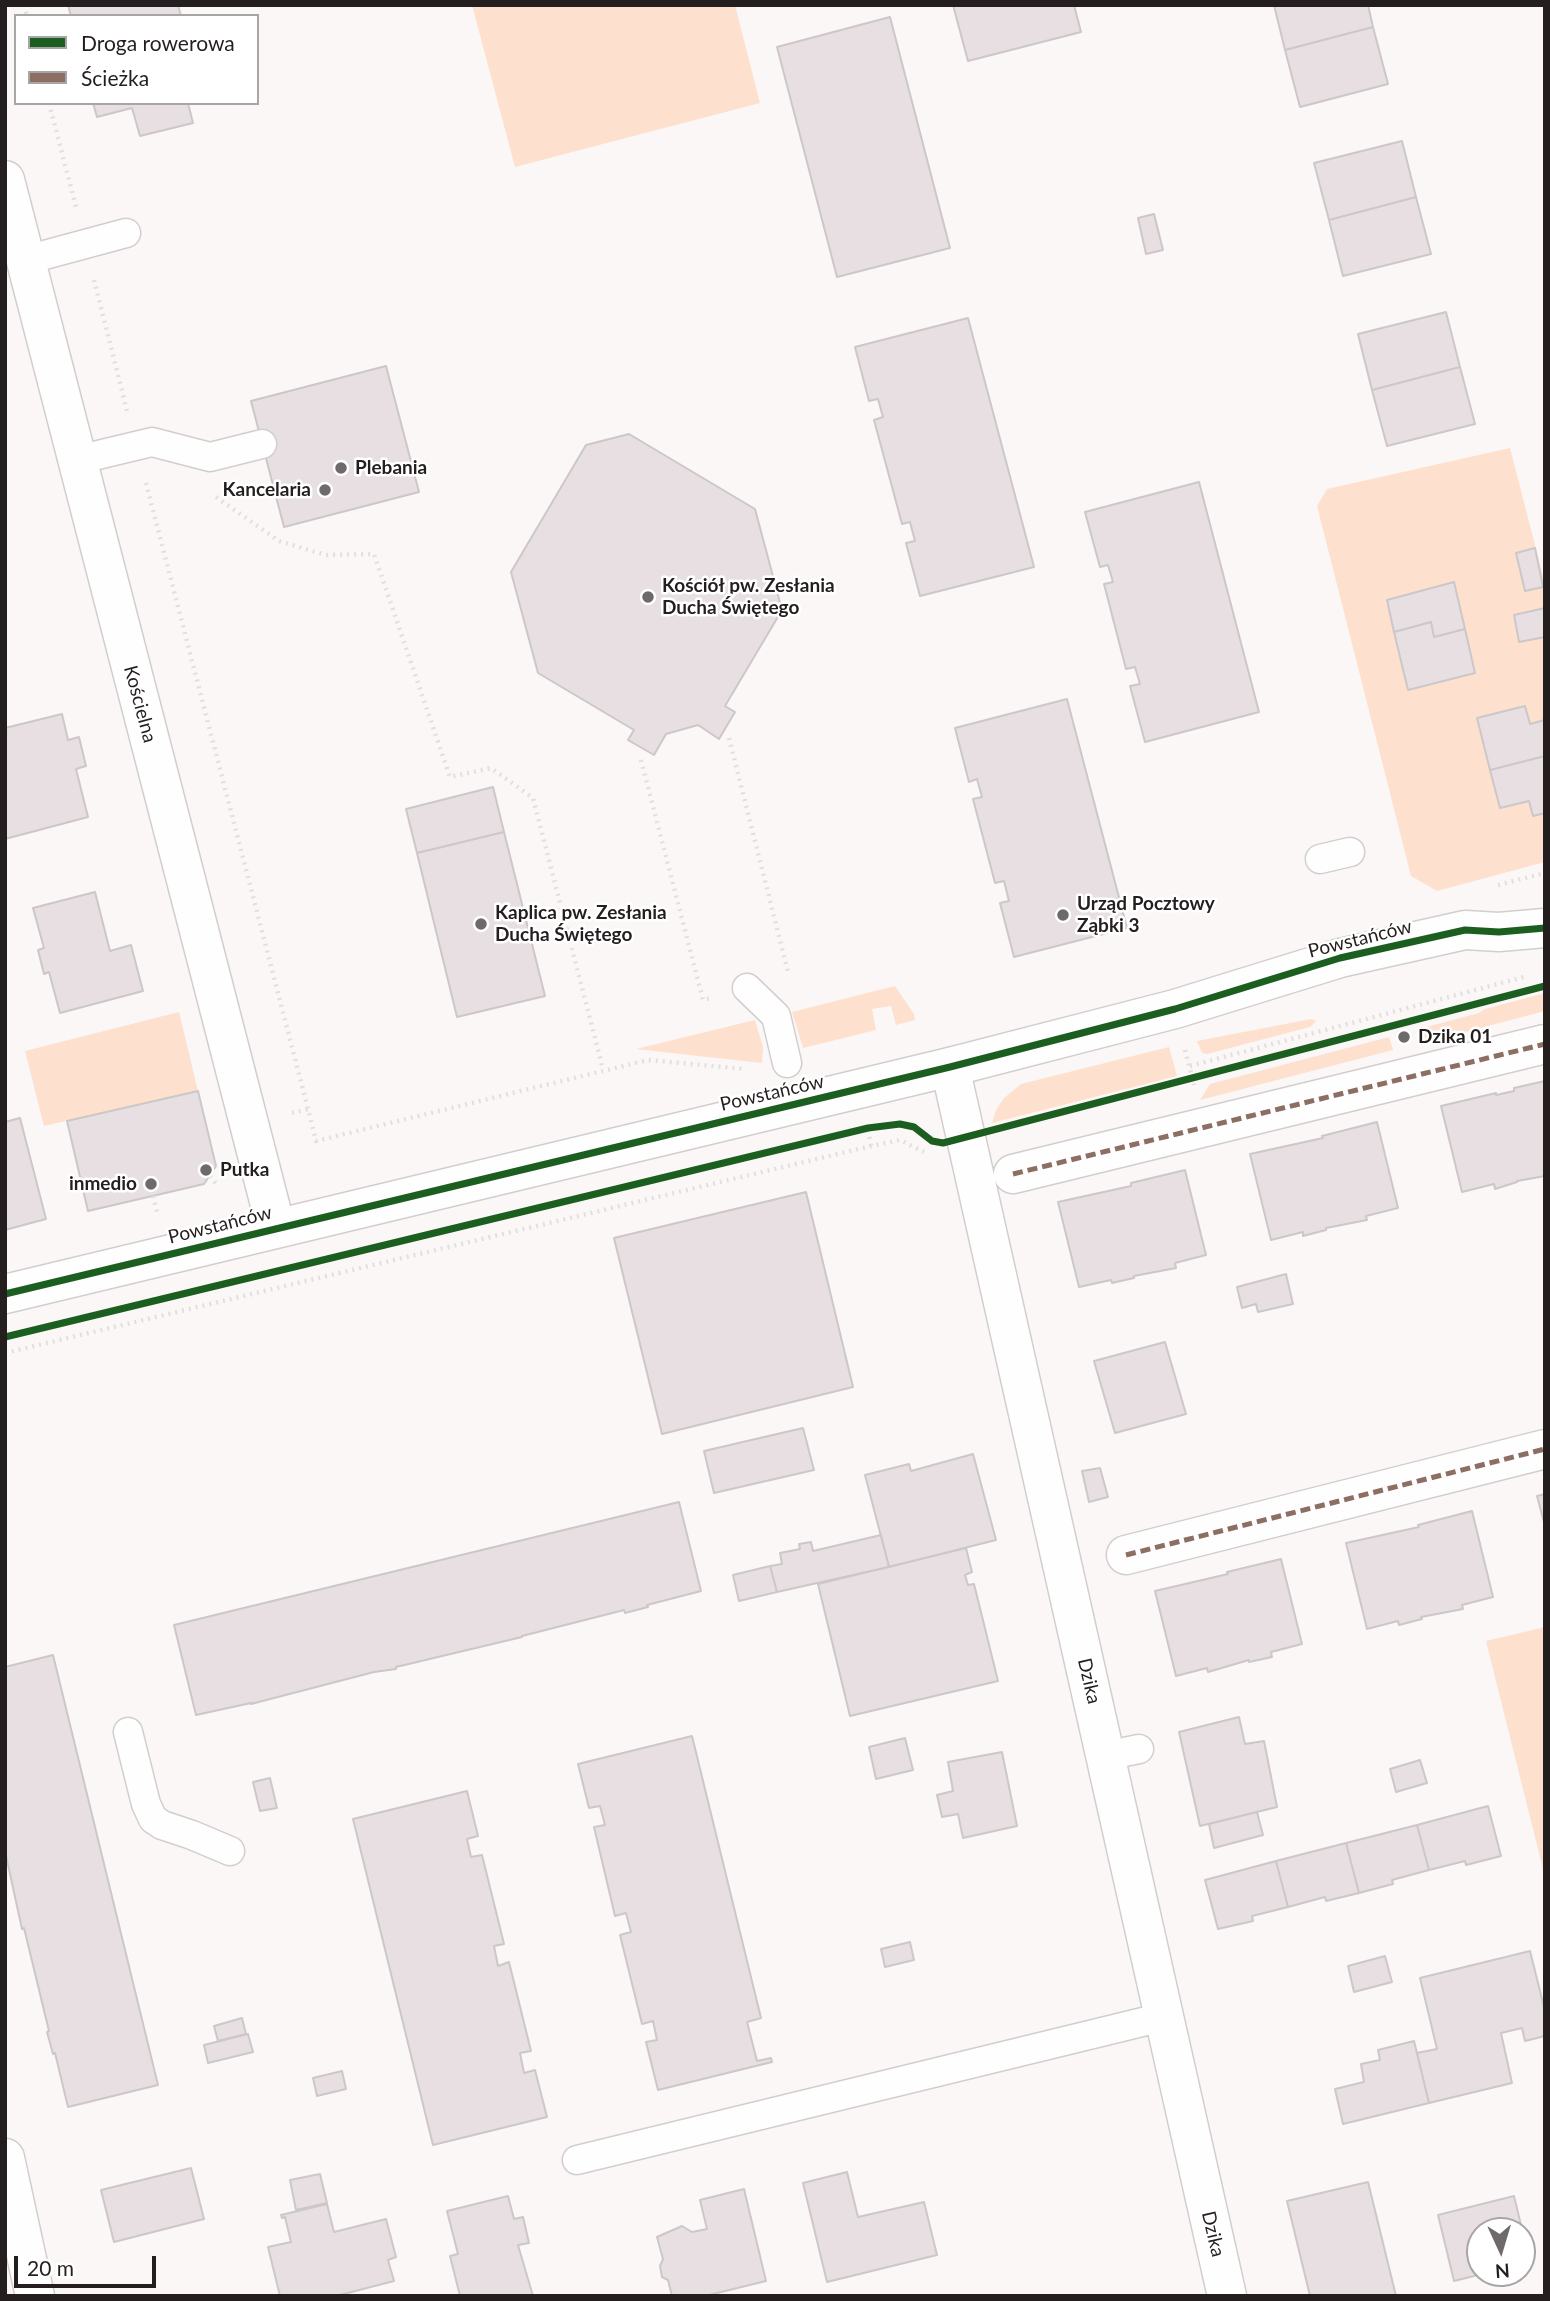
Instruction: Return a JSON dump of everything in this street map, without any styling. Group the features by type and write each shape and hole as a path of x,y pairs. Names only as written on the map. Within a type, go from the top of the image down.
{"street":[{"name":"Kościelna","path":"5,180 276,1228"},
{"name":"Powstańców","path":"5,1294 950,1067 1175,1009 1340,958 1411,941 1465,930 1499,932 1545,928"},
{"path":"1013,1174 1545,1044"},
{"name":"Dzika","path":"950,1067 1122,1753 1163,2017 1227,2296"},
{"path":"1126,1555 1545,1449"},
{"path":"7,2176 34,2296"}],"lane":[{"path":"26,260 126,233"},
{"path":"77,460 152,442 209,457 262,444"},
{"path":"1320,859 1350,852"},
{"path":"747,988 776,1016 786,1062"},
{"path":"128,1732 146,1804 153,1819 230,1851"},
{"path":"576,2160 1163,2017"}],"path":[{"path":"50,105 316,1141 648,1060 752,1070 786,1062"},
{"path":"190,453 207,490 279,541 326,555 374,554 450,777 491,768 533,798 603,1069"},
{"path":"729,738 789,976"},
{"path":"641,760 703,1000"},
{"path":"1189,1066 1531,975"},
{"path":"1180,1083 1206,1076"},
{"path":"249,1125 307,1110"},
{"path":"854,1131 878,1127"},
{"path":"5,1353 881,1144 900,1140 931,1155"},
{"path":"210,1176 219,1186"},
{"path":"211,1196 223,1179"},
{"path":"153,1196 158,1213"},
{"path":"145,1216 168,1211"}],"shaded area":[{"path":"472,5 735,5 760,103 515,167"},
{"path":"1510,448 1545,584 1545,862 1437,891 1411,876 1317,506 1327,489"},
{"path":"895,986 914,1014 915,1020 896,1025 891,1006 872,1009 876,1030 803,1048 792,1012"},
{"path":"1545,993 1545,1011 1423,1043 1419,1029"},
{"path":"179,1012 198,1091 44,1126 25,1051"},
{"path":"1311,1019 1316,1021 1310,1027 1207,1054 1202,1053 1197,1041"},
{"path":"755,1020 763,1047 762,1063 636,1049"},
{"path":"1389,1037 1393,1050 1200,1100 1210,1084"},
{"path":"1169,1047 1177,1076 992,1123 1004,1098 1021,1084"},
{"path":"1545,1627 1545,1877 1486,1641"}],"building":[{"path":"68,5 178,5 180,14 70,14"},
{"path":"953,5 1074,5 1081,32 968,61"},
{"path":"1274,5 1368,5 1373,27 1285,50"},
{"path":"890,17 950,248 837,277 777,47"},
{"path":"1373,27 1388,84 1300,107 1285,50"},
{"path":"94,105 188,105 193,123 140,136 132,108 97,117"},
{"path":"1402,141 1416,197 1329,220 1314,163"},
{"path":"1416,197 1431,254 1343,276 1329,220"},
{"path":"1154,214 1163,250 1146,254 1138,218"},
{"path":"1446,312 1460,367 1372,390 1358,334"},
{"path":"968,318 1034,567 920,596 906,543 915,541 910,522 902,524 874,420 883,417 878,399 869,401 855,347"},
{"name":"Plebania","path":"386,366 419,492 284,527 251,401"},
{"path":"1460,367 1475,424 1387,446 1372,390"},
{"name":"Kościół pw. Zesłania Ducha Świętego","path":"629,434 755,509 782,610 725,706 735,712 719,739 698,725 666,734 654,755 628,740 634,730 538,673 511,572 586,445"},
{"path":"1199,482 1259,712 1145,742 1130,686 1140,684 1135,667 1126,669 1104,584 1113,582 1108,565 1100,567 1085,512"},
{"path":"1535,548 1543,587 1525,591 1516,553"},
{"path":"1454,582 1465,629 1434,637 1431,622 1394,632 1387,600"},
{"path":"1545,608 1545,637 1519,642 1514,615"},
{"path":"1431,622 1434,637 1465,629 1475,673 1408,690 1394,632"},
{"path":"1067,699 1127,928 1014,957 1000,903 1009,901 1004,881 995,883 973,799 982,797 977,779 969,782 955,728"},
{"path":"1525,706 1530,724 1545,720 1545,756 1490,770 1477,718"},
{"path":"62,714 68,740 79,737 86,766 76,769 88,817 5,839 5,728"},
{"path":"1545,756 1545,813 1533,816 1529,801 1500,808 1490,770"},
{"path":"493,787 504,832 417,853 406,809"},
{"name":"Kaplica pw. Zesłania Ducha Świętego","path":"504,832 545,996 457,1017 417,853"},
{"path":"95,892 110,951 131,945 143,991 60,1013 49,972 44,974 38,950 44,948 33,908"},
{"path":"1545,1081 1545,1176 1517,1181 1495,1189 1494,1184 1462,1192 1441,1106 1514,1091 1514,1088"},
{"path":"198,1091 216,1166 204,1184 88,1211 67,1121"},
{"path":"20,1118 46,1219 5,1230 5,1122"},
{"path":"1377,1122 1398,1208 1366,1216 1367,1220 1326,1228 1303,1236 1303,1232 1271,1240 1250,1154 1323,1138 1322,1136"},
{"path":"1185,1170 1206,1255 1175,1263 1176,1268 1112,1283 1111,1280 1079,1287 1058,1202 1131,1186 1131,1183"},
{"path":"806,1192 853,1387 662,1434 614,1238"},
{"path":"1286,1274 1293,1304 1258,1312 1256,1304 1242,1308 1237,1287"},
{"path":"1165,1342 1186,1414 1115,1433 1094,1361"},
{"path":"803,1428 814,1470 714,1493 704,1451"},
{"path":"973,1454 996,1540 889,1567 865,1475 909,1464 911,1471"},
{"path":"1100,1468 1108,1497 1089,1502 1082,1471"},
{"path":"1545,1494 1545,1526 1537,1496"},
{"path":"679,1502 701,1591 625,1613 624,1610 396,1669 196,1715 174,1625"},
{"path":"1472,1511 1493,1597 1462,1605 1463,1609 1421,1617 1422,1619 1399,1625 1398,1621 1367,1629 1346,1543 1419,1527 1418,1525"},
{"path":"881,1535 889,1567 777,1592 770,1566 782,1564 780,1553 800,1549 799,1544 811,1542 813,1551"},
{"path":"966,1548 972,1572 965,1575 968,1585 974,1584 998,1681 850,1716 818,1584"},
{"path":"1281,1559 1302,1644 1271,1652 1272,1657 1249,1660 1208,1672 1207,1668 1176,1676 1155,1591"},
{"path":"770,1566 777,1592 739,1601 733,1575"},
{"path":"53,1655 158,2085 68,2107 47,2032 49,2031 5,1851 5,1667"},
{"path":"1239,1717 1245,1744 1264,1741 1277,1807 1200,1826 1179,1732"},
{"path":"692,1736 761,2018 747,2022 757,2061 771,2058 772,2062 658,2090 646,2042 657,2040 653,2021 642,2024 620,1935 631,1932 626,1913 615,1916 594,1827 605,1825 600,1806 589,1808 578,1764"},
{"path":"905,1738 913,1770 876,1779 869,1747"},
{"path":"1002,1752 1017,1826 963,1838 958,1814 942,1817 937,1795 953,1791 948,1762"},
{"path":"1420,1760 1427,1783 1396,1792 1390,1769"},
{"path":"270,1778 277,1808 260,1811 253,1782"},
{"path":"467,1791 478,1836 467,1839 471,1857 482,1855 504,1944 494,1946 498,1966 509,1962 531,2051 520,2053 524,2073 535,2070 547,2117 433,2145 353,1819"},
{"path":"1488,1806 1501,1856 1466,1865 1465,1861 1429,1870 1417,1825"},
{"path":"1257,1812 1263,1835 1214,1848 1209,1824"},
{"path":"1417,1825 1429,1870 1359,1893 1346,1843"},
{"path":"1346,1843 1359,1893 1326,1901 1325,1897 1288,1907 1276,1861"},
{"path":"1276,1861 1288,1907 1252,1916 1253,1921 1218,1929 1205,1880"},
{"path":"910,1942 914,1960 885,1967 881,1949"},
{"path":"1530,1951 1545,2011 1545,2036 1525,2041 1522,2028 1501,2033 1512,2083 1429,2103 1417,2053 1437,2049 1420,1978"},
{"path":"1385,1956 1392,1982 1354,1992 1348,1966"},
{"path":"242,2018 246,2034 218,2041 214,2026"},
{"path":"248,2034 253,2052 208,2063 204,2045"},
{"path":"1414,2041 1429,2103 1343,2124 1335,2089 1364,2082 1361,2064 1380,2060 1378,2050"},
{"path":"342,2071 346,2089 317,2096 313,2078"},
{"path":"191,2168 204,2219 114,2242 101,2190"},
{"path":"847,2172 858,2217 924,2202 937,2255 827,2282 803,2183"},
{"path":"320,2174 327,2203 296,2210 290,2180"},
{"path":"1368,2182 1396,2296 1310,2296 1287,2201"},
{"path":"744,2189 766,2281 705,2296 672,2296 668,2280 662,2277 660,2266 663,2259 657,2237 682,2226 692,2232 707,2229 700,2200"},
{"path":"508,2196 514,2219 523,2217 529,2243 518,2245 533,2296 460,2296 450,2256 458,2254 447,2211"},
{"path":"1514,2196 1519,2217 1466,2217 1466,2278 1454,2281 1438,2215"},
{"path":"327,2204 334,2232 386,2219 396,2257 388,2260 394,2281 336,2296 280,2296 268,2247 291,2242 285,2217 282,2218 281,2215"}],"marked path":[{"path":"1013,1174 1545,1044"},
{"path":"1126,1555 1545,1449"}],"cycle path":[{"path":"5,1294 950,1067 1175,1009 1340,958 1465,930 1499,932 1545,928"},
{"path":"5,1337 868,1128 900,1124 914,1127 932,1141 943,1143 1545,986"}],"place":[{"name":"Plebania","path":"341,468"},
{"name":"Kancelaria","path":"325,490"},
{"name":"Kościół pw. Zesłania Ducha Świętego","path":"648,597"},
{"name":"Urząd Pocztowy Ząbki 3","path":"1063,915"},
{"name":"Kaplica pw. Zesłania Ducha Świętego","path":"481,924"},
{"name":"Dzika 01","path":"1404,1037"},
{"name":"Putka","path":"206,1170"},
{"name":"inmedio","path":"151,1184"}]}
